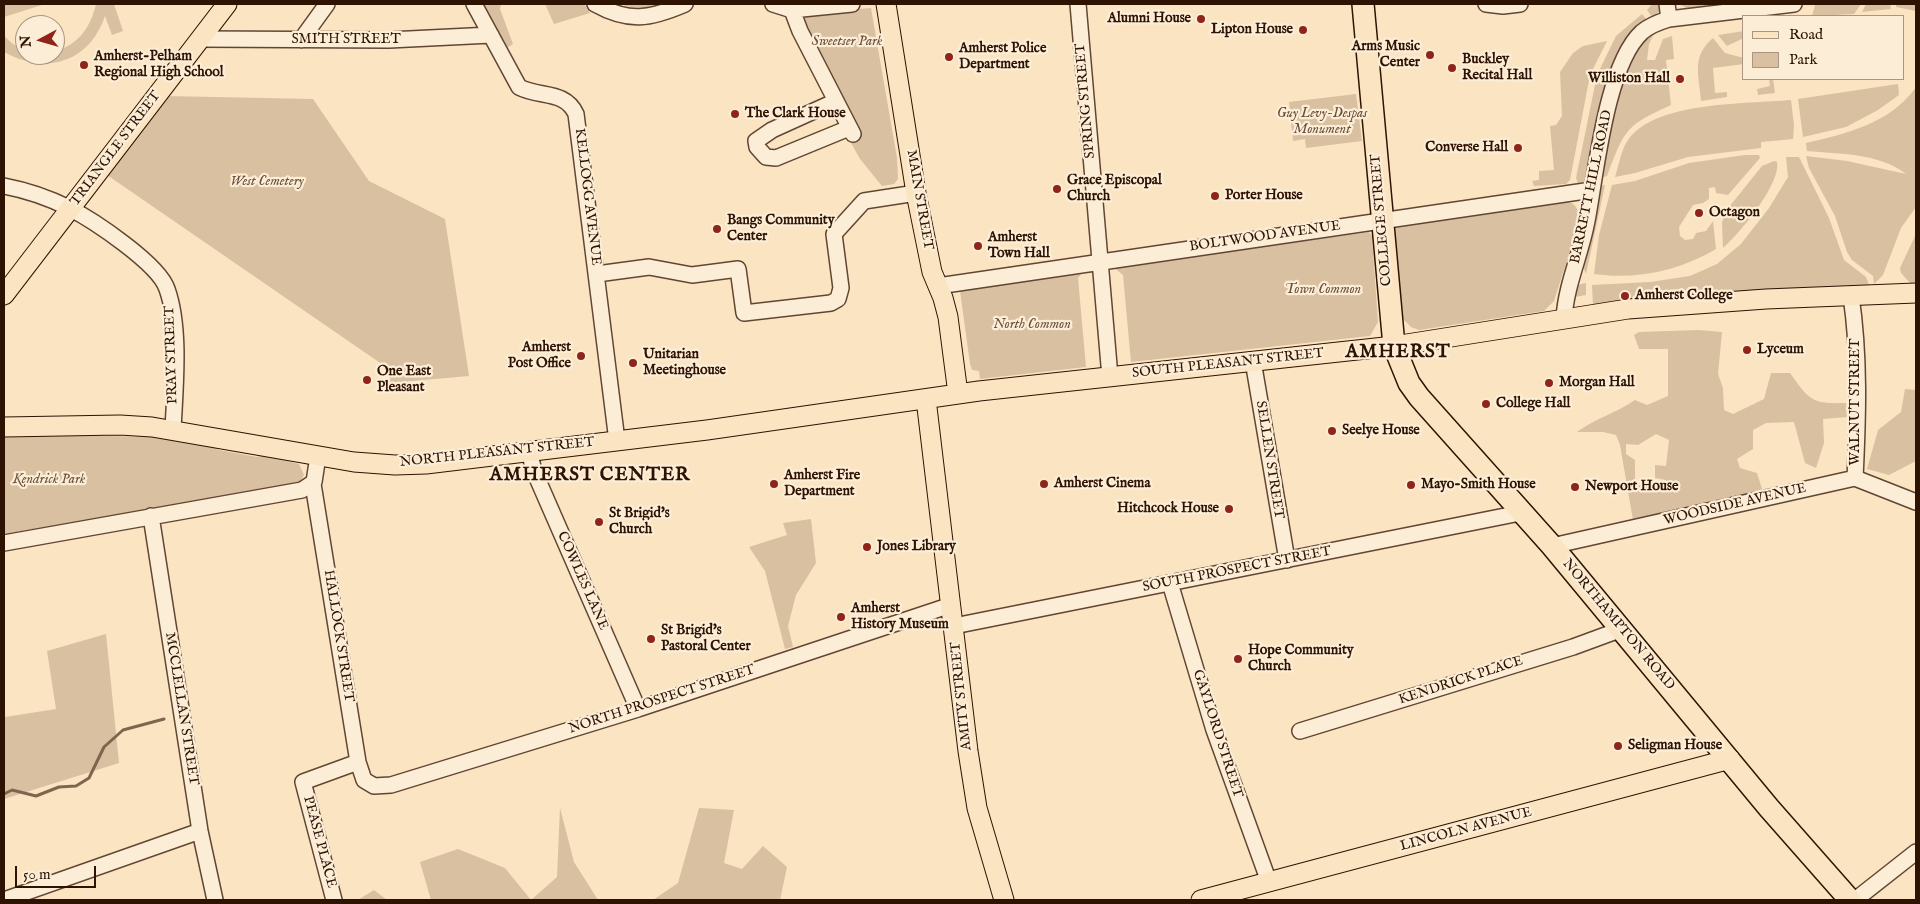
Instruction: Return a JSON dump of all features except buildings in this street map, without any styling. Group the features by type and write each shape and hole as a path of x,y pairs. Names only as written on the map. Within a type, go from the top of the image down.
{"highway":[{"name":"COLLEGE STREET","path":"1363,4 1381,220 1394,346"},
{"name":"NORTHAMPTON ROAD","path":"1394,346 1409,383 1520,513 1552,546 1769,808 1850,900"}],"main road":[{"name":"TRIANGLE STREET","path":"4,295 227,4"},
{"name":"MAIN STREET","path":"886,4 916,193 932,272 948,317 958,394"},
{"name":"SOUTH PLEASANT STREET","path":"958,394 1394,346 1564,318 1628,310 1766,299 1916,293"},
{"name":"NORTH PLEASANT STREET","path":"4,427 120,425 173,429 318,456 364,463 405,465 707,430 958,394"},
{"name":"AMITY STREET","path":"926,399 954,626 963,721 975,799 1004,900"},
{"name":"LINCOLN AVENUE","path":"1202,900 1730,759"}],"street":[{"path":"301,40 327,4"},
{"name":"KELLOGG AVENUE","path":"474,4 519,87 532,94 560,97 567,101 576,114 617,441"},
{"path":"595,4 610,12 629,17 647,17 685,4"},
{"path":"773,4 792,10 852,4"},
{"name":"SPRING STREET","path":"1078,4 1110,377"},
{"path":"1486,4 1503,6 1520,4"},
{"name":"BARRETT HILL ROAD","path":"1564,318 1565,300 1582,243 1602,130 1620,69 1633,42 1641,32 1668,11 1794,4"},
{"path":"792,10 800,31 836,101 851,131 776,158 766,157 757,147 756,142 772,130 836,101"},
{"name":"SMITH STREET","path":"200,39 389,40 491,35"},
{"name":"PRAY STREET","path":"4,186 70,209 140,256 158,272 167,288 172,312 174,345 173,429"},
{"name":"BOLTWOOD AVENUE","path":"938,286 1100,260 1592,190"},
{"path":"597,274 650,267 692,275 738,270 744,313 831,303 838,299 842,288 834,234 840,226 864,201 916,193"},
{"name":"WALNUT STREET","path":"1851,296 1858,378 1856,478"},
{"name":"SELLEN STREET","path":"1253,361 1287,560"},
{"name":"COWLES LANE","path":"529,451 534,471 638,709"},
{"path":"4,543 302,490 313,484 318,456"},
{"path":"1856,478 1916,502"},
{"name":"WOODSIDE AVENUE","path":"1552,546 1856,478"},
{"name":"HALLOCK STREET","path":"313,484 358,762 362,776 370,785"},
{"name":"SOUTH PROSPECT STREET","path":"954,626 1520,513"},
{"name":"MCCLELLAN STREET","path":"151,516 200,831 215,900"},
{"name":"GAYLORD STREET","path":"1170,584 1214,730 1269,882"},
{"name":"NORTH PROSPECT STREET","path":"370,785 391,785 638,709 951,605"},
{"name":"KENDRICK PLACE","path":"1300,731 1573,647 1622,629"},
{"name":"PEASE PLACE","path":"334,900 303,782 358,762"},
{"path":"4,900 200,831"},
{"path":"1855,900 1916,852"}],"green space":[{"path":"4,4 45,4 4,17"},
{"path":"96,4 114,4 123,31 112,35 105,16 98,32 88,45 77,54 65,60 65,47 83,34"},
{"path":"482,4 501,4 500,9 513,44 507,48"},
{"path":"545,4 584,4 590,13 554,24"},
{"path":"621,4 659,4 640,8"},
{"path":"1652,4 1663,4 1662,10 1652,17 1647,10"},
{"path":"1679,4 1762,4 1690,10"},
{"path":"1861,4 1854,14 1833,15 1812,15 1815,5"},
{"path":"1866,4 1890,4 1891,9 1862,12"},
{"path":"1896,4 1916,4 1916,11 1896,7"},
{"name":"Sweetser Park","path":"871,8 897,158 898,179 894,184 882,186 860,159 850,141 859,136 803,26 803,18 808,13"},
{"path":"1642,14 1647,20 1619,52 1610,72 1603,93 1586,181 1578,183 1576,178 1597,75 1616,36"},
{"path":"1656,30 1649,44 1647,60 1655,60 1663,39 1672,36 1674,59 1666,60 1671,105 1644,118 1628,131 1618,148 1607,176 1600,178 1611,119 1624,75 1633,56 1644,40"},
{"path":"1742,31 1742,39 1727,46 1718,35"},
{"path":"4,36 15,45 15,57 4,52"},
{"path":"1713,38 1725,53 1742,57 1742,64 1713,68 1715,93 1727,92 1727,97 1701,101 1698,66 1699,59 1706,45"},
{"path":"1607,41 1590,75 1570,180 1566,184 1534,186 1532,181 1539,180 1539,171 1554,170 1550,126 1556,125 1562,116 1560,72 1573,53 1583,46"},
{"path":"1769,80 1773,80 1775,93 1758,95 1757,89 1770,86"},
{"path":"1898,84 1899,95 1878,110 1846,127 1803,137 1798,99"},
{"path":"1916,87 1916,207 1901,228 1883,275 1874,284 1873,276 1852,260 1847,252 1835,216 1809,168 1806,156 1847,161 1906,174 1895,167 1872,158 1807,151 1806,143 1852,131 1881,118 1894,110"},
{"name":"Guy Levy-Despas Monument","path":"1356,94 1362,141 1306,148 1305,139 1293,141 1289,102"},
{"name":"West Cemetery","path":"166,96 313,99 369,181 445,219 469,376 390,383 389,369 107,175"},
{"path":"1791,100 1794,125 1793,139 1761,142 1761,148 1688,157 1615,177 1628,140 1641,127 1659,118 1680,111 1703,107"},
{"path":"1745,155 1759,155 1760,158 1728,195 1716,193 1715,187 1709,188 1709,199 1703,203 1693,205 1679,227 1680,236 1685,240 1693,239 1696,233 1706,231 1713,221 1716,249 1687,263 1657,272 1626,276 1594,274 1599,235 1612,185 1635,181 1689,163"},
{"path":"1786,157 1799,157 1829,218 1844,260 1866,277 1869,285 1593,306 1592,285 1650,282 1690,276 1717,264 1741,244 1769,208 1788,177"},
{"path":"1774,161 1777,162 1777,171 1766,195 1749,220 1723,248 1722,223 1725,212 1762,166"},
{"path":"1605,185 1586,274 1583,266 1599,186"},
{"name":"Town Common","path":"1566,202 1574,205 1580,219 1554,301 1544,311 1419,330 1411,327 1399,315 1392,228"},
{"name":"Town Common","path":"1369,232 1372,236 1378,322 1370,336 1131,362 1123,275 1113,267"},
{"path":"1916,234 1916,284 1911,284 1901,273 1900,268"},
{"name":"North Common","path":"1085,270 1078,278 1086,367 980,379 979,371 972,370 970,364 960,291 967,286"},
{"path":"1586,283 1586,295 1574,297 1577,287 1580,284"},
{"path":"1699,330 1722,332 1718,374 1723,388 1724,410 1733,414 1764,399 1771,373 1790,373 1802,390 1813,399 1826,403 1846,403 1847,417 1823,419 1824,443 1816,468 1805,463 1794,422 1766,423 1753,430 1753,449 1737,459 1740,468 1757,473 1764,495 1692,512 1633,520 1620,445 1616,435 1603,432 1577,432 1635,400 1647,405 1668,396 1668,349 1639,349 1634,335 1639,332","holes":["1656,434 1669,440 1666,466 1655,465 1655,478 1666,480 1662,492 1635,484 1635,460 1626,454 1626,444 1638,445"]},
{"path":"1905,389 1916,390 1916,461 1889,475 1867,469 1878,430 1901,412"},
{"name":"Kendrick Park","path":"50,435 164,437 210,445 219,450 257,457 265,455 299,464 304,475 300,482 290,486 4,534 4,437"},
{"path":"811,519 816,563 796,595 788,626 793,647 785,649 765,571 749,547 787,535 783,523"},
{"path":"106,634 119,763 4,799 4,710 5,717 56,709 47,651"},
{"path":"560,808 574,862 598,900 531,900 557,877"},
{"path":"699,808 734,810 724,863 742,869 763,846 787,867 780,900 653,900 678,883"},
{"path":"458,849 505,868 531,900 431,900 420,862"},
{"path":"374,890 387,900 358,900"}],"waterway":[{"path":"4,794 12,790 36,796 59,787 76,786 89,778 104,747 123,730 164,719"}],"place":[{"name":"Alumni House","path":"1201,19"},
{"name":"Lipton House","path":"1303,30"},
{"name":"Arms Music Center","path":"1430,55"},
{"name":"Amherst Police Department","path":"949,57"},
{"name":"Amherst-Pelham Regional High School","path":"84,65"},
{"name":"Buckley Recital Hall","path":"1452,68"},
{"name":"Williston Hall","path":"1680,79"},
{"name":"The Clark House","path":"735,114"},
{"name":"Converse Hall","path":"1518,148"},
{"name":"Grace Episcopal Church","path":"1057,189"},
{"name":"Porter House","path":"1215,196"},
{"name":"Octagon","path":"1699,213"},
{"name":"Bangs Community Center","path":"717,229"},
{"name":"Amherst Town Hall","path":"978,246"},
{"name":"Amherst College","path":"1625,296"},
{"name":"Lyceum","path":"1747,350"},
{"name":"Amherst Post Office","path":"581,356"},
{"name":"Unitarian Meetinghouse","path":"633,363"},
{"name":"One East Pleasant","path":"367,380"},
{"name":"Morgan Hall","path":"1549,383"},
{"name":"College Hall","path":"1486,404"},
{"name":"Seelye House","path":"1332,431"},
{"name":"Amherst Fire Department","path":"774,484"},
{"name":"Amherst Cinema","path":"1044,484"},
{"name":"Mayo-Smith House","path":"1411,485"},
{"name":"Newport House","path":"1575,487"},
{"name":"Hitchcock House","path":"1229,509"},
{"name":"St Brigid's Church","path":"599,522"},
{"name":"Jones Library","path":"867,547"},
{"name":"Amherst History Museum","path":"841,617"},
{"name":"St Brigid's Pastoral Center","path":"651,639"},
{"name":"Hope Community Church","path":"1238,659"},
{"name":"Seligman House","path":"1618,746"}],"district":[{"name":"AMHERST","path":"1398,353"},
{"name":"AMHERST CENTER","path":"590,476"}]}
